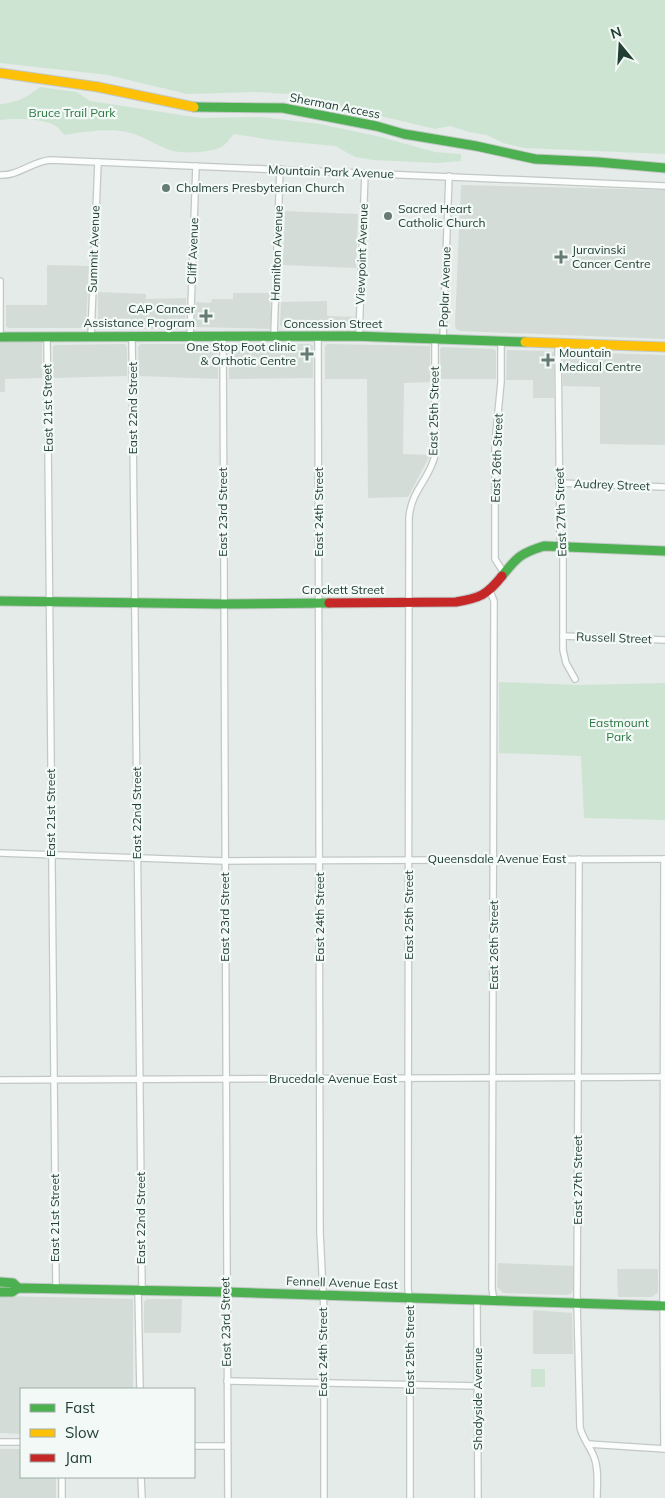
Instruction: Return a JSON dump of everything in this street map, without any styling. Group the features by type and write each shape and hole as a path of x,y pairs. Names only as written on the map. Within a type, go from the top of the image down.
{"main road":[{"name":"Sherman Access","path":"0,73 98,87 195,107 218,109 263,107 293,110 535,159 665,168"},
{"name":"Concession Street","path":"0,337 359,336 665,347"},
{"name":"Crockett Street","path":"0,601 224,604 468,601 490,591 516,558 528,551 544,546 665,551"},
{"name":"Fennell Avenue East","path":"0,1282 13,1283 18,1288"},
{"name":"Fennell Avenue East","path":"0,1292 12,1292 18,1288 56,1288 664,1306"}],"street":[{"name":"Mountain Park Avenue","path":"0,175 12,174 44,160 665,186"},
{"name":"Summit Avenue","path":"91,336 98,162"},
{"name":"Cliff Avenue","path":"190,336 196,166"},
{"name":"Hamilton Avenue","path":"274,336 280,170"},
{"name":"Viewpoint Avenue","path":"359,336 365,173"},
{"name":"Poplar Avenue","path":"439,338 450,176"},
{"path":"0,281 0,337"},
{"name":"East 22nd Street","path":"132,336 140,1080 140,1388"},
{"name":"East 23rd Street","path":"224,336 224,861 228,1498"},
{"name":"East 24th Street","path":"318,336 320,1233 324,1382 324,1498"},
{"name":"East 21st Street","path":"47,337 56,1288"},
{"name":"East 25th Street","path":"410,1498 408,1078 411,506 417,489 432,464 435,455 439,338"},
{"name":"East 26th Street","path":"501,340 501,382 495,444 495,559 504,573"},
{"name":"East 27th Street","path":"558,343 563,636 564,657 574,679"},
{"name":"Audrey Street","path":"559,483 665,486"},
{"name":"East 26th Street","path":"490,591 494,602 492,1289 494,1301"},
{"name":"Russell Street","path":"563,636 665,640"},
{"name":"Queensdale Avenue East","path":"0,853 224,861 664,859"},
{"name":"East 27th Street","path":"579,859 578,1303 580,1427 582,1436 595,1458 597,1498"},
{"path":"588,1444 665,1449 664,859"},
{"name":"Brucedale Avenue East","path":"0,1080 664,1077"},
{"name":"Shadyside Avenue","path":"477,1300 478,1498"},
{"path":"227,1381 478,1386"},
{"path":"0,1442 20,1442"},
{"path":"195,1446 227,1446"},
{"path":"62,1478 62,1498"},
{"path":"141,1478 142,1498"}],"shaded area":[{"name":"Juravinski Cancer Centre","path":"461,185 665,190 665,339 461,331 456,329"},
{"path":"285,211 358,214 356,268 283,265"},
{"path":"47,265 89,266 86,323 83,328 8,328 6,326 6,305 47,305"},
{"path":"98,292 146,294 146,299 186,298 185,325 182,329 98,329"},
{"path":"233,293 270,293 270,329 197,327 195,325 196,302 211,303 212,299 233,299"},
{"path":"327,301 327,316 355,317 352,327 282,327 280,325 281,302"},
{"path":"0,342 42,342 42,378 5,379 5,392 0,392"},
{"path":"125,344 127,347 127,376 53,378 53,347 55,345"},
{"path":"141,344 215,344 217,346 218,379 139,376 138,347"},
{"path":"231,344 310,344 313,346 313,378 229,379 229,347"},
{"path":"327,344 430,346 430,382 404,383 403,454 430,455 408,497 368,498 367,379 325,379 325,347"},
{"path":"442,347 494,349 496,351 496,379 441,379 440,349"},
{"path":"507,350 552,351 554,353 554,398 533,398 533,380 506,380"},
{"path":"565,352 665,355 665,445 600,444 600,387 563,386 563,354"},
{"path":"498,1263 573,1266 573,1290 571,1294 567,1295 503,1293 497,1287"},
{"path":"617,1269 658,1269 658,1292 652,1297 618,1297"},
{"path":"0,1296 133,1299 133,1388 20,1388 20,1434 0,1433"},
{"path":"147,1299 182,1299 181,1333 144,1333 144,1302"},
{"path":"533,1310 572,1313 573,1354 533,1354"},
{"path":"0,1449 20,1449 20,1478 56,1478 56,1498 0,1498"}],"green space":[{"path":"0,0 665,0 665,154 524,148 503,143 487,135 450,126 435,129 288,94 256,92 187,94 108,75 0,63"},
{"name":"Bruce Trail Park","path":"40,87 77,92 90,101 201,118 261,117 320,124 381,137 435,152 461,154 461,161 437,163 373,160 355,157 335,146 271,140 234,134 224,145 218,148 197,152 182,152 159,146 138,135 127,132 104,130 65,135 56,126 44,121 0,120 0,104 22,99"},
{"name":"Eastmount Park","path":"499,682 580,685 665,683 665,820 584,818 581,756 499,753"},
{"path":"531,1369 545,1369 545,1387 531,1387"}],"traffic: fast":[{"path":"194,107 283,108 535,159 665,168"},
{"path":"0,337 352,336 525,342"},
{"path":"502,576 520,556 544,546 665,551"},
{"path":"0,601 224,604 329,603"},
{"path":"0,1282 13,1283 18,1288"},
{"path":"0,1292 12,1292 18,1288 226,1292 665,1306"}],"traffic: slow":[{"path":"0,73 98,87 194,107"},
{"path":"525,342 665,347"}],"traffic: jam":[{"path":"329,603 456,602 482,595 492,588 502,576"}],"place":[{"name":"Chalmers Presbyterian Church","path":"166,188"},
{"name":"Sacred Heart Catholic Church","path":"388,216"},
{"name":"Juravinski Cancer Centre","path":"561,257"},
{"name":"CAP Cancer Assistance Program","path":"206,316"},
{"name":"One Stop Foot clinic & Orthotic Centre","path":"307,354"},
{"name":"Mountain Medical Centre","path":"548,360"}]}
